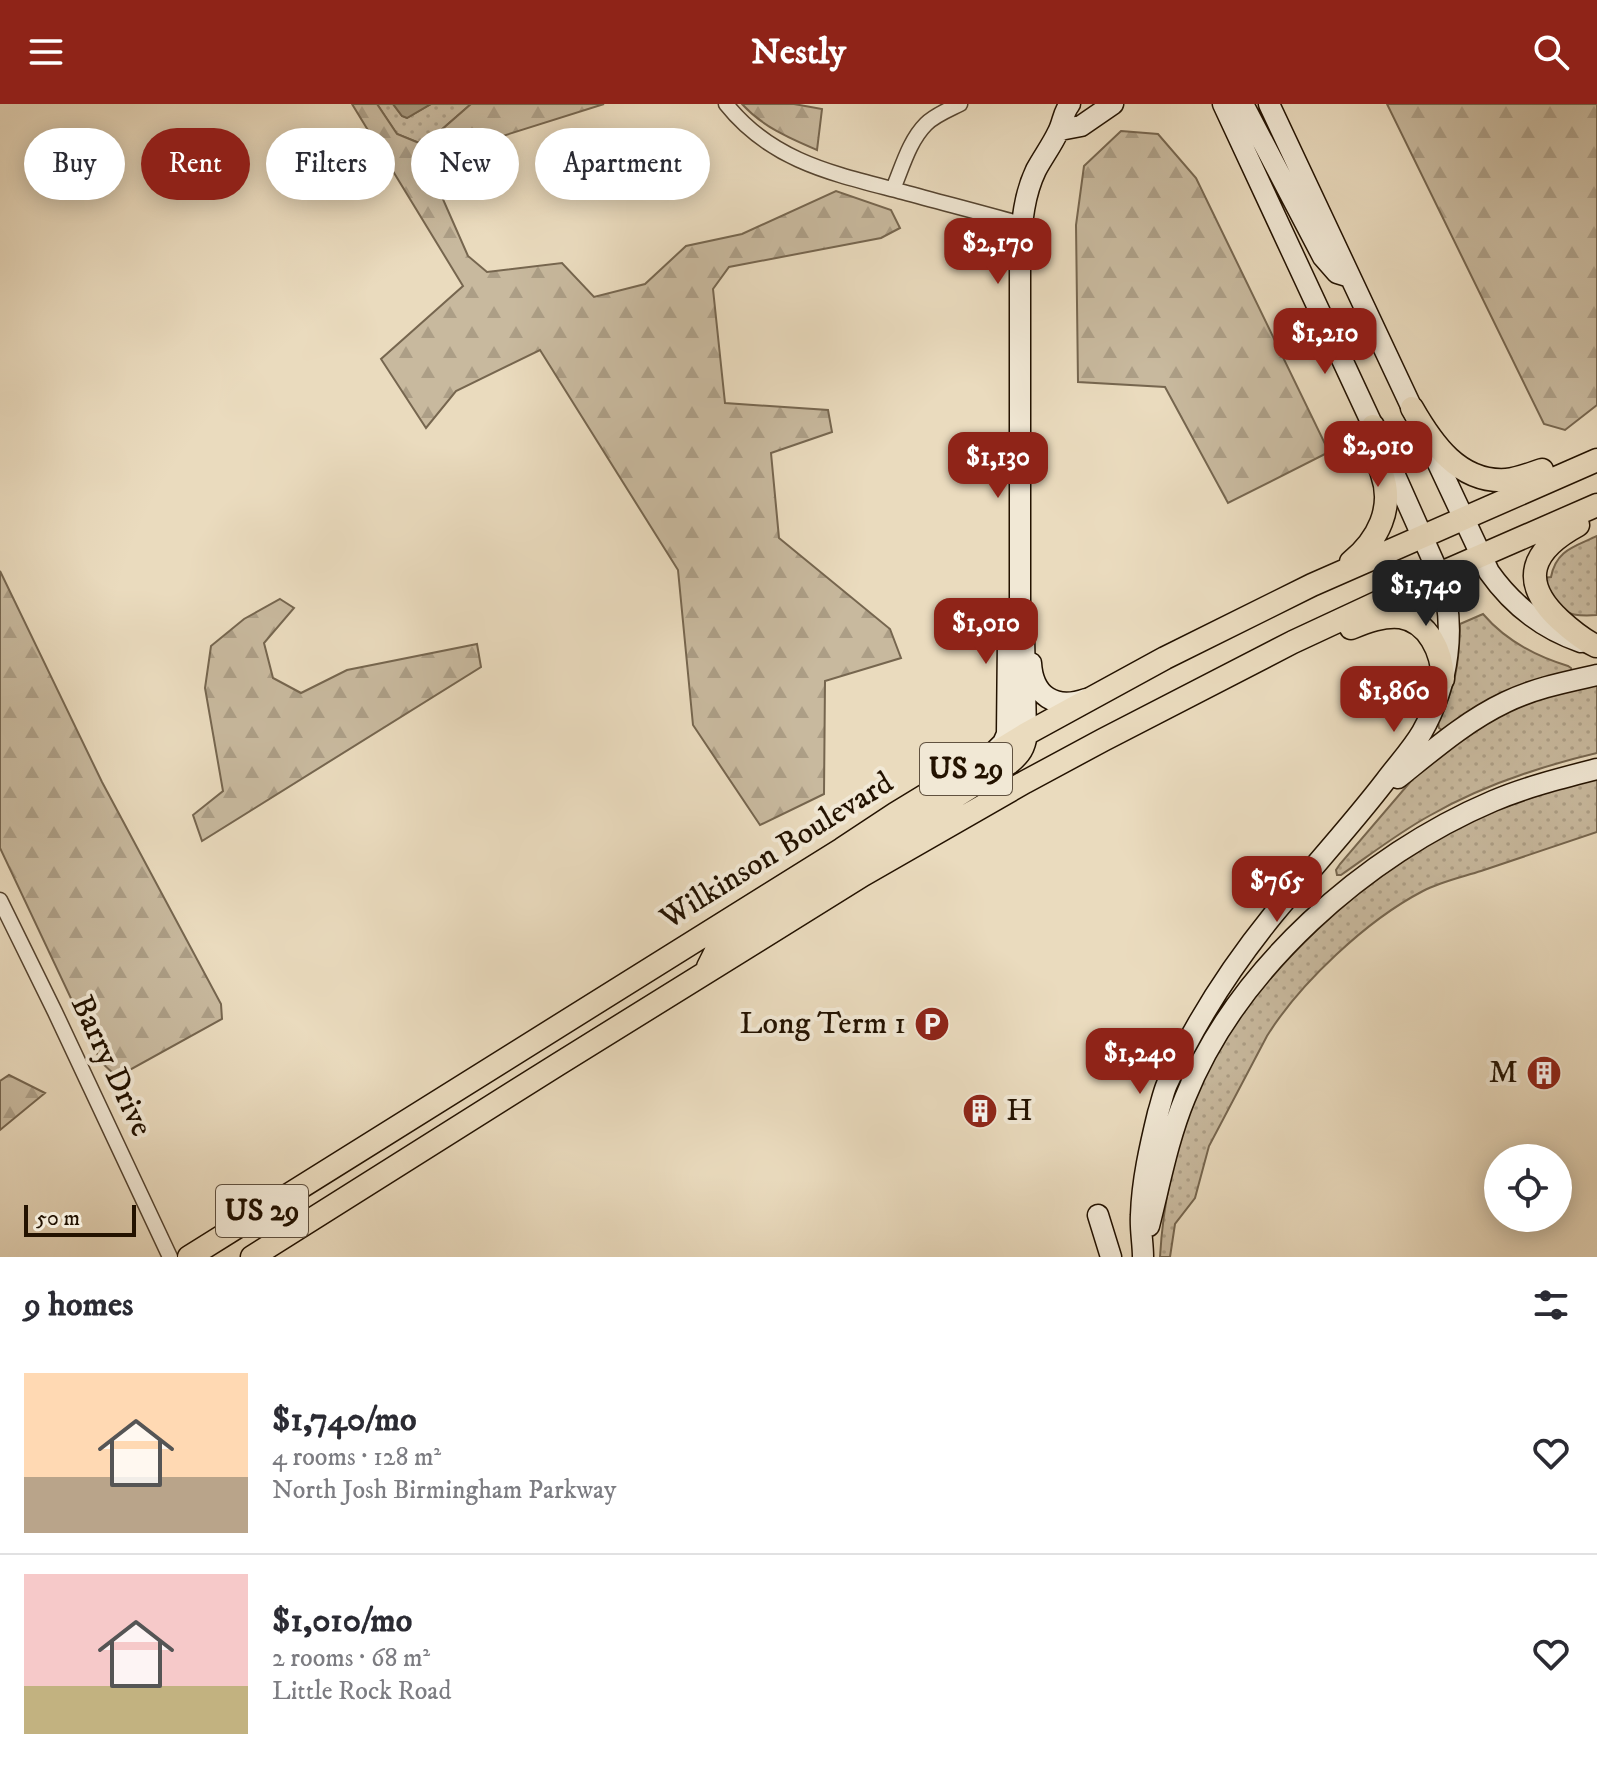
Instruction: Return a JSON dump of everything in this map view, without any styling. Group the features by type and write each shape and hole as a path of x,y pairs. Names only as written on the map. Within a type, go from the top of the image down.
{"main road":[{"path":"707,972 717,949 735,935 1009,763 1020,753 1024,744 1024,629 1020,616 1021,224 1030,183 1060,130 1066,107 1070,104"},
{"path":"1143,1255 1140,1216 1149,1153 1165,1088 1192,1034 1234,965 1371,800 1423,730 1437,699 1447,651 1448,618 1439,574 1223,104"},
{"path":"1243,104 1323,257 1337,273 1350,277"},
{"path":"1269,104 1480,556 1497,584 1524,611 1553,631 1597,646"},
{"path":"1060,130 1081,126 1109,106"},
{"path":"1412,408 1445,455 1465,471 1486,478 1515,479 1569,460 1597,457"},
{"path":"1334,575 1369,545 1385,514 1385,484 1373,448 1373,426"},
{"name":"Wilkinson Boulevard","path":"189,1257 1026,734 1203,639 1334,575 1597,457"},
{"name":"Wilkinson Boulevard","path":"258,1255 863,875 998,797 1293,642 1597,505"},
{"path":"1597,515 1549,544 1540,558 1535,582 1541,598 1557,617 1579,636 1597,646"},
{"path":"992,754 1007,734 1008,637 1012,624 1020,616"},
{"path":"1293,642 1314,643 1376,619 1403,618 1422,627 1431,637 1440,659 1443,679"},
{"path":"1024,638 1029,647 1034,681 1041,692 1062,703 1090,698"},
{"path":"1371,800 1475,718 1542,688 1597,675"},
{"path":"1143,1255 1167,1148 1186,1096 1210,1047 1239,1001 1273,960 1310,922 1351,887 1443,826 1493,801 1546,782 1597,769"},
{"path":"1098,1215 1111,1257"}],"street":[{"path":"726,104 757,136 782,153 814,167 1021,224"},
{"path":"893,189 913,142 926,124 960,104"},
{"name":"Barry Drive","path":"0,900 170,1257"}],"green space":[{"path":"352,104 377,104 393,128 367,128"},
{"path":"377,104 393,104 407,118 431,104 471,104 443,128 411,128 411,140 397,134"},
{"path":"471,104 604,104 519,131 519,128 443,128"},
{"path":"742,104 794,104 822,109 817,150 768,125"},
{"path":"1387,104 1597,104 1597,405 1565,430 1544,424"},
{"path":"395,131 411,140 411,200 443,200 468,256 487,272 562,263 594,297 645,284 686,246 742,234 836,191 891,210 900,228 881,238 729,267 713,289 725,403 828,410 832,432 771,453 779,538 890,629 901,658 825,681 824,794 760,825 693,725 678,570 540,350 456,391 426,428 381,359 463,286 395,175"},
{"path":"1121,131 1158,134 1196,178 1329,452 1228,503 1165,387 1078,382 1076,225 1084,166"},
{"path":"1597,536 1597,615 1568,613 1558,604 1543,578 1551,577 1557,561 1567,550"},
{"path":"0,571 102,782 221,1004 222,1019 117,1077 101,1062 0,848"},
{"path":"280,599 294,608 264,643 273,678 301,693 347,670 477,644 481,667 202,841 193,815 223,791 205,688 211,646 244,619"},
{"path":"1483,614 1511,640 1568,666 1572,672 1442,730 1438,722 1455,674 1460,624"},
{"path":"1597,684 1597,753 1532,771 1469,795 1418,823 1337,875 1340,864 1434,758 1516,705"},
{"path":"1597,779 1597,832 1423,891 1380,918 1316,974 1267,1036 1209,1146 1195,1198 1175,1224 1170,1257 1160,1257 1170,1178 1193,1103 1212,1062 1236,1023 1266,984 1335,914 1410,856 1484,815 1521,800"},
{"path":"9,1075 45,1093 0,1130 0,1081"}],"shaded area":[{"path":"393,104 431,104 407,118"}],"place":[{"name":"Long Term 1","path":"932,1024"},
{"name":"M","path":"1544,1073"},
{"name":"H","path":"980,1111"}]}
